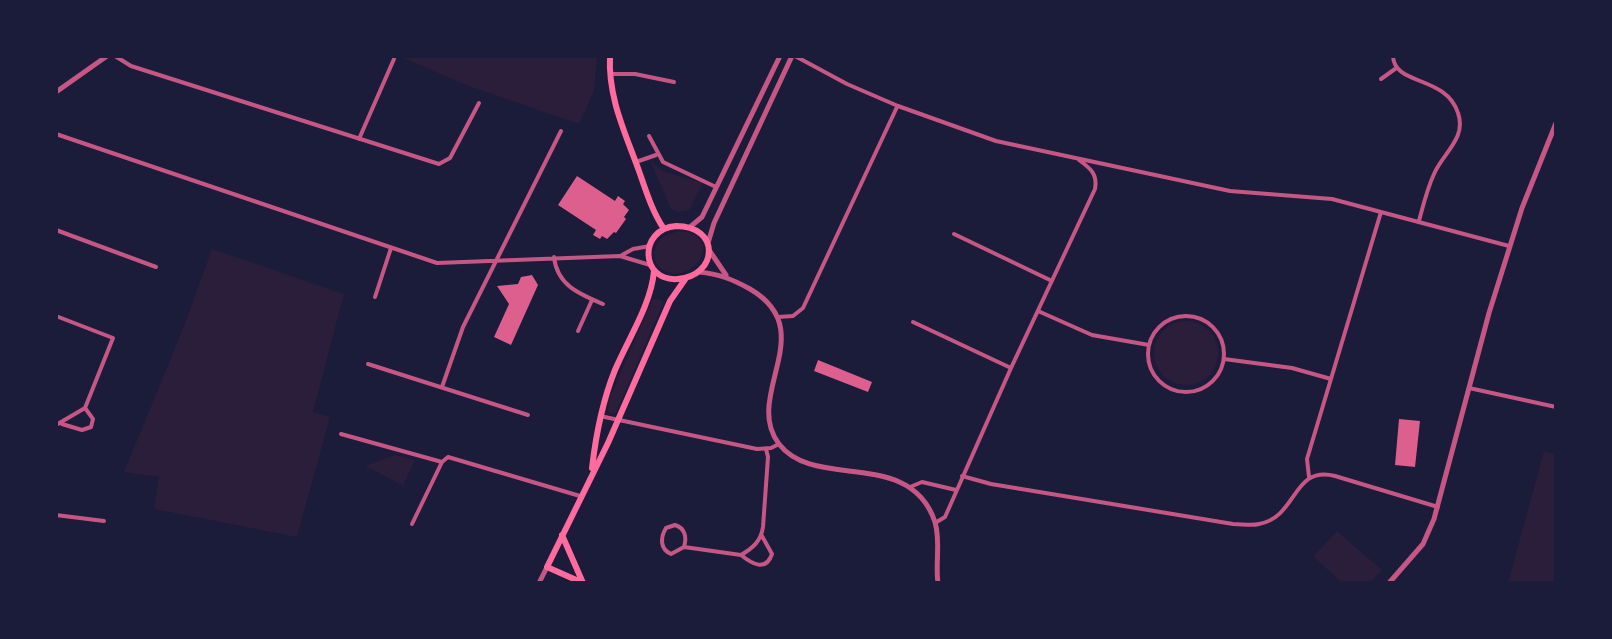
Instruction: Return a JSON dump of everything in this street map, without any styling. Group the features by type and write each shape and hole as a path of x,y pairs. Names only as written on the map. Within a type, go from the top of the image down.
{"main road":[{"path":"610,56 609,74 616,109 653,211 664,229"},
{"path":"591,472 600,416 615,370 648,295 652,268 650,246 656,233 664,229 690,227 703,234 708,246 707,262 698,272 686,278 671,279 652,268"},
{"path":"562,534 583,583 547,567 562,534 591,472 618,420 670,301 686,278"}],"street":[{"path":"94,56 100,62"},
{"path":"56,92 107,56"},
{"path":"115,56 131,66 435,164 443,164 450,158 479,103"},
{"path":"690,227 702,217 780,56"},
{"path":"726,275 708,246 712,228 794,56 898,106 996,141 1230,191 1324,198 1509,246"},
{"path":"1393,56 1395,69"},
{"path":"359,139 394,59"},
{"path":"1381,79 1395,69"},
{"path":"1395,69 1444,91 1454,102 1460,118 1458,136 1434,173 1419,221"},
{"path":"609,74 635,74 674,82"},
{"path":"778,317 793,316 803,308 898,106"},
{"path":"1389,583 1423,544 1438,507 1509,246 1556,123"},
{"path":"442,387 463,327 561,131"},
{"path":"56,134 437,263 620,256 652,268"},
{"path":"649,136 657,155 668,165 716,187"},
{"path":"636,162 657,155"},
{"path":"935,523 945,517 1095,189 1096,177 1077,158"},
{"path":"1309,477 1307,459 1381,212"},
{"path":"56,230 156,267"},
{"path":"954,234 1052,281"},
{"path":"620,256 633,249 650,246"},
{"path":"375,297 391,248"},
{"path":"554,257 560,279 572,289 603,304"},
{"path":"698,272 726,275 761,296 778,317 781,348 769,419 779,444 792,456 812,463 889,478 910,487 921,498 935,523 938,583"},
{"path":"578,331 592,300"},
{"path":"1038,311 1092,335 1149,345"},
{"path":"56,316 113,338 85,408 59,424"},
{"path":"1187,316 1199,318 1211,324 1219,334 1224,359 1221,369 1206,386 1185,392 1174,390 1156,377 1148,356 1149,345 1154,333 1163,324 1187,316"},
{"path":"913,322 1011,368"},
{"path":"1224,359 1292,368 1332,379"},
{"path":"368,364 528,415"},
{"path":"1469,388 1556,407"},
{"path":"59,424 87,429 93,419 85,408"},
{"path":"600,416 757,449 779,444"},
{"path":"341,434 442,462"},
{"path":"684,547 685,534 681,528 675,525 666,528 662,538 665,551 675,553 684,547 741,555 755,565 767,564 772,554 762,536 766,449"},
{"path":"412,524 442,462 448,457 580,496"},
{"path":"964,477 1248,525 1260,524 1282,512 1309,477 1326,473 1438,507"},
{"path":"910,487 922,482 956,490"},
{"path":"56,515 104,521"},
{"path":"741,555 762,536"},
{"path":"539,583 547,567"}],"shaded area":[{"path":"399,56 597,56 594,91 579,124 466,85"},
{"path":"650,160 662,171 703,183 689,210 679,212 671,209"},
{"path":"682,231 697,236 703,245 702,254 697,264 687,271 676,274 665,271 655,261 657,244 665,236"},
{"path":"212,249 344,294 313,412 330,417 297,537 154,509 159,477 124,472"},
{"path":"653,298 664,301 616,413 611,413 608,411 609,400"},
{"path":"1186,321 1204,327 1212,335 1218,353 1212,371 1204,379 1186,385 1168,379 1160,371 1154,353 1160,335 1168,327"},
{"path":"1544,451 1556,455 1556,583 1508,583"},
{"path":"395,455 415,460 404,486 365,466"},
{"path":"1337,531 1382,570 1370,583 1342,583 1313,556"}],"building":[{"path":"577,176 615,201 618,196 625,201 623,204 629,210 624,217 626,219 607,239 593,235 596,230 558,205"},
{"path":"532,275 538,285 511,345 494,337 509,304 497,286 518,284 521,277"},
{"path":"818,360 872,382 868,392 814,371"},
{"path":"1399,419 1420,421 1415,467 1395,465"}]}
